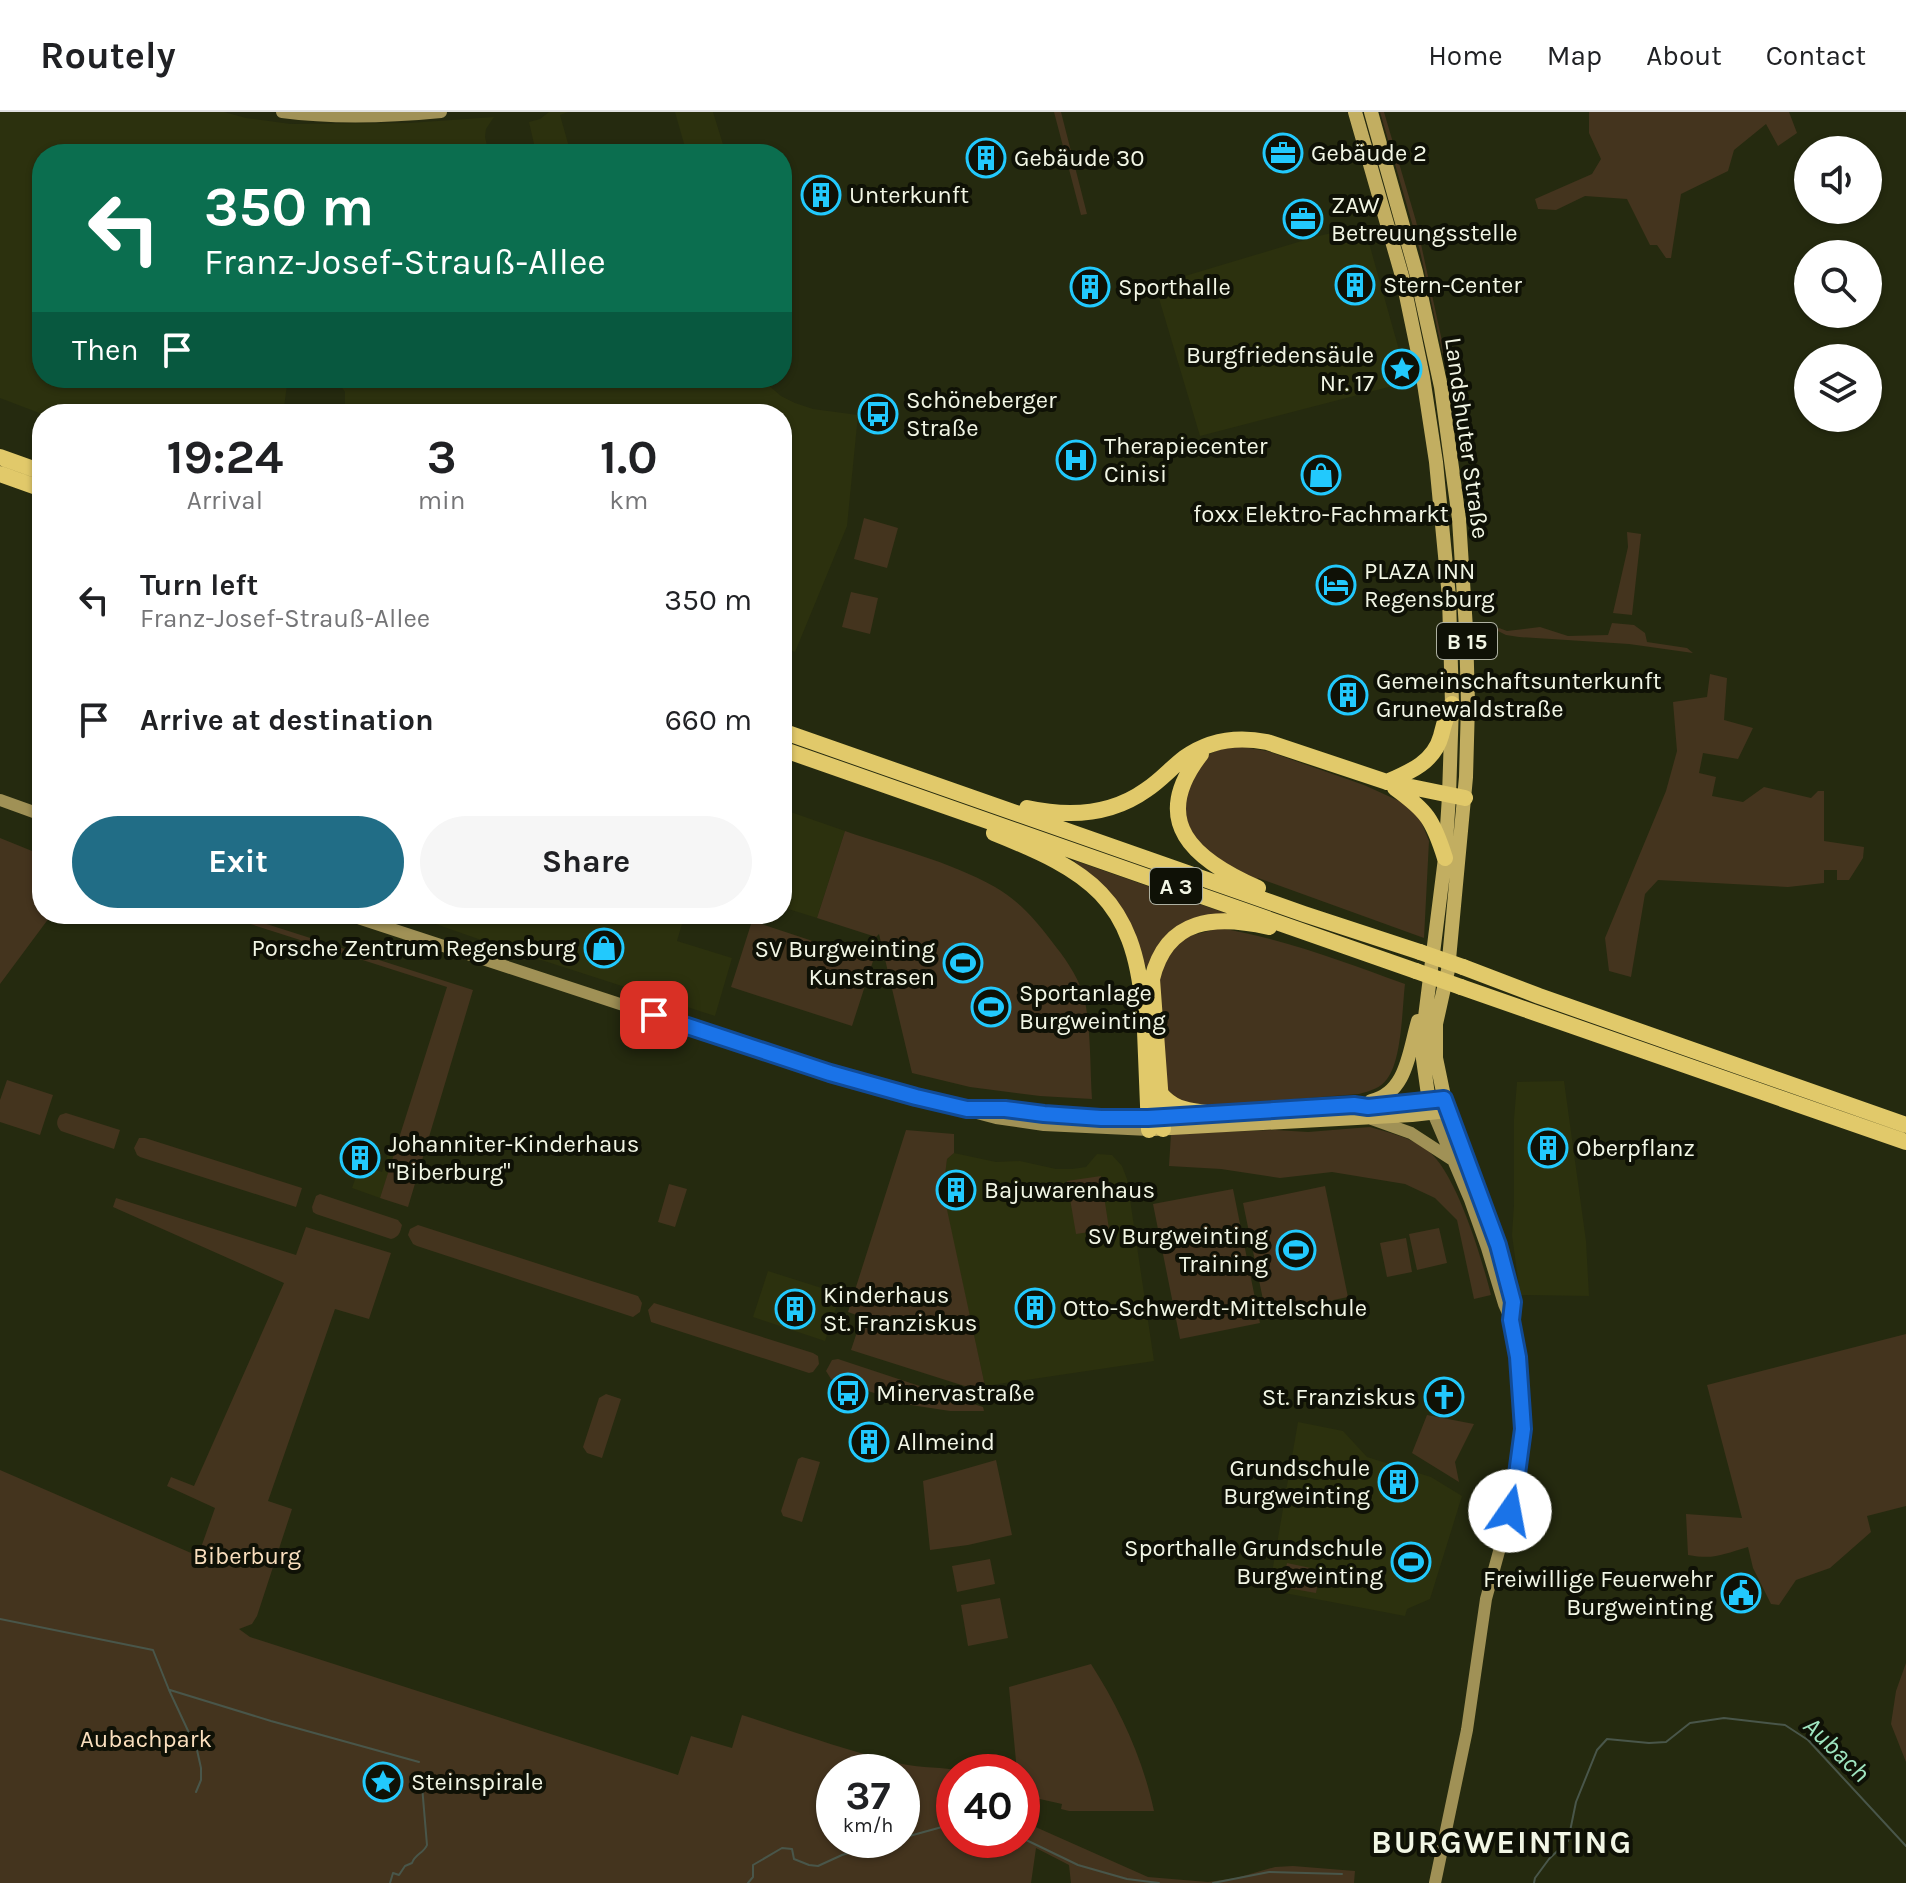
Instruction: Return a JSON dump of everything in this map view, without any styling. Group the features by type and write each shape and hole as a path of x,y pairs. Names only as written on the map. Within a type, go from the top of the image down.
{"highway":[{"path":"0,457 32,468"},
{"path":"0,474 32,485"},
{"path":"1387,782 1421,766 1432,755 1452,704"},
{"name":"A 3","path":"792,735 1463,967 1906,1125"},
{"name":"A 3","path":"953,791 968,789 1022,807 1057,814 1095,812 1130,800 1186,757 1207,746 1250,739 1387,782 1457,797"},
{"name":"A 3","path":"1207,746 1192,765 1179,791 1177,806 1181,826 1189,841 1201,855 1235,878 1288,900 1304,914"},
{"name":"A 3","path":"792,752 1387,962 1424,969 1461,987 1906,1142"},
{"name":"A 3","path":"1387,782 1427,815 1445,858"},
{"name":"A 3","path":"964,812 980,827 1078,874 1116,910 1133,948 1140,984 1156,1123"},
{"name":"A 3","path":"1156,1123 1160,1093 1152,979 1161,952 1183,930 1212,921 1254,924 1374,963 1387,962"},
{"path":"1160,1093 1178,1109 1213,1114"}],"main road":[{"name":"Landshuter Straße","path":"1355,112 1402,276 1423,377 1443,519 1457,797 1424,969 1423,1059 1438,1106"},
{"name":"Landshuter Straße","path":"1371,112 1416,272 1441,387 1459,519 1468,704 1457,797 1448,970 1436,1024 1438,1106"},
{"name":"B 15","path":"1156,1123 1213,1114 1354,1105 1382,1098 1396,1087 1408,1058 1424,990 1424,969"},
{"path":"1354,1105 1438,1106"},
{"path":"1156,1123 1368,1118 1438,1106"}],"street":[{"path":"282,112 331,116 406,116 441,112"},
{"path":"0,800 32,811"},
{"path":"376,924 830,1073 916,1097 967,1109 1005,1109 1156,1123"},
{"path":"1435,1883 1467,1730 1486,1599 1510,1511 1523,1429 1518,1357 1511,1320 1470,1200 1451,1159 1438,1106"},
{"path":"1438,1106 1492,1230 1513,1302 1511,1320"},
{"path":"1368,1118 1411,1133 1451,1159"}],"shaded area":[{"path":"0,112 224,112 291,124 409,123 494,117 486,129 487,144 32,144 32,388 287,388 284,404 32,404 32,410 0,398"},
{"path":"549,112 568,112 560,115 568,144 534,144 529,122"},
{"path":"675,112 713,112 723,144 684,144"},
{"path":"1364,225 1408,382 1200,436 1155,285"},
{"path":"342,388 772,388 781,396 813,409 858,415 847,526 795,652 792,651 792,404 345,404"},
{"path":"792,812 845,831 817,918 792,910"},
{"path":"436,924 682,924 677,941 732,958 715,1016"},
{"path":"1564,1081 1586,1241 1589,1296 1520,1295 1512,1235 1517,1082"},
{"path":"389,1151 395,1153 380,1198 352,1188 360,1165 382,1172"},
{"path":"954,1153 1056,1169 1086,1167 1097,1154 1112,1155 1122,1166 1127,1179 1154,1361 985,1386 942,1191 947,1159"},
{"path":"768,1271 831,1291 837,1296 838,1302 825,1341 753,1317"},
{"path":"1298,1422 1343,1431 1367,1457 1431,1477 1462,1496 1430,1599 1407,1609 1405,1616 1269,1590"}],"green space":[{"path":"1054,112 1061,112 1087,214 1081,215"},
{"path":"1380,112 1384,112 1416,221 1445,355 1420,251"},
{"path":"1589,112 1789,112 1797,133 1778,146 1766,124 1734,150 1728,171 1681,194 1671,258 1666,258 1657,245 1650,245 1627,199 1585,196 1556,210 1538,209 1535,199 1592,174 1601,159 1589,133"},
{"path":"864,518 898,528 887,568 854,559"},
{"path":"1627,532 1641,534 1632,615 1613,613 1628,547"},
{"path":"851,592 878,598 870,634 842,627"},
{"path":"1612,623 1634,625 1645,633 1647,642 1687,648 1693,653 1629,644 1519,637 1496,630 1540,627 1568,636 1608,635"},
{"path":"1710,674 1727,678 1724,720 1753,728 1738,759 1703,753 1699,773 1716,777 1712,796 1743,802 1764,787 1811,798 1818,791 1824,791 1824,841 1864,847 1863,858 1849,880 1837,880 1837,870 1824,870 1824,883 1788,887 1658,880 1645,894 1631,977 1609,971 1605,938 1666,791 1677,751 1673,702 1707,697"},
{"path":"1237,746 1267,751 1364,785 1408,805 1419,816 1429,841 1424,938 1258,878 1257,881 1220,860 1198,842 1184,819 1184,795 1203,760 1213,752"},
{"name":"Sportanlage Burgweinting","path":"845,831 940,862 977,878 1013,899 1043,930 1065,959 1083,994 1092,1099 970,1087 912,1073 879,934 876,937 817,918"},
{"path":"0,838 32,851 32,924 45,924 0,984"},
{"path":"1073,860 1228,914 1198,919 1177,927 1161,942 1147,969 1112,895"},
{"path":"250,924 266,924 473,990 408,1207 380,1198 447,987"},
{"path":"751,924 761,924 873,961 852,1026 731,987"},
{"path":"1220,928 1291,945 1405,984 1396,1060 1385,1082 1359,1094 1207,1106 1183,1105 1165,1088 1158,994 1161,969 1173,948 1189,936"},
{"path":"7,1080 53,1095 40,1135 0,1122 0,1100"},
{"path":"66,1113 120,1130 114,1149 61,1131 57,1125 58,1119"},
{"path":"1370,1127 1414,1142 1438,1161 1458,1196 1491,1295 1474,1299 1457,1220 1435,1198 1405,1184 1332,1172 1280,1178 1221,1169 1169,1166 1171,1134 1275,1130 1308,1132"},
{"path":"906,1130 954,1134 954,1153 947,1159 943,1191 985,1386 974,1389 851,1350 862,1317 848,1312"},
{"path":"139,1138 302,1188 296,1207 140,1157 134,1148"},
{"path":"1101,1176 1109,1229 1076,1234 1067,1181"},
{"path":"669,1184 687,1189 675,1227 658,1222"},
{"name":"SV Burgweinting Training","path":"1325,1186 1348,1297 1266,1314 1243,1203"},
{"path":"1233,1189 1260,1323 1180,1339 1153,1204"},
{"path":"320,1194 398,1220 402,1225 400,1232 391,1239 316,1214 312,1207"},
{"name":"Aubachpark","path":"116,1198 296,1255 306,1227 391,1253 369,1319 335,1309 268,1501 292,1509 257,1616 252,1624 239,1629 250,1637 678,1775 691,1736 732,1748 742,1715 865,1754 816,1754 816,1858 920,1858 920,1766 936,1768 936,1858 1035,1858 1031,1883 0,1883 0,1470 198,1556 215,1508 167,1486 171,1477 194,1486 284,1283 113,1207"},
{"path":"418,1225 638,1296 642,1303 640,1312 633,1317 417,1246 408,1235 410,1229"},
{"path":"1439,1228 1447,1263 1417,1270 1409,1234"},
{"path":"1406,1238 1412,1272 1387,1277 1380,1243"},
{"path":"654,1303 813,1353 818,1356 819,1364 809,1373 651,1322 648,1310"},
{"path":"1906,1334 1906,1506 1867,1516 1871,1532 1830,1568 1796,1580 1779,1605 1771,1604 1753,1568 1748,1547 1712,1557 1688,1555 1686,1514 1742,1518 1707,1385"},
{"path":"838,1359 983,1407 984,1411 950,1411 911,1405 831,1379 826,1371 832,1360"},
{"path":"606,1394 621,1399 602,1458 587,1453 583,1447 599,1398"},
{"path":"1427,1415 1474,1424 1455,1462 1459,1482 1412,1453"},
{"path":"802,1457 820,1462 802,1522 783,1516 781,1511 798,1459"},
{"path":"996,1460 1012,1535 930,1550 923,1481"},
{"path":"990,1559 995,1584 957,1592 952,1566"},
{"path":"1287,1563 1320,1570 1316,1593 1282,1587"},
{"path":"1000,1598 1008,1638 968,1646 961,1605"},
{"path":"1906,1663 1906,1762 1891,1724 1896,1691"},
{"path":"1091,1664 1129,1735 1144,1772 1154,1811 1069,1811 1061,1809 1062,1804 1040,1799 1040,1754 1015,1754 1009,1687"},
{"name":"Aubachpark","path":"1040,1829 1148,1877 1208,1882 1293,1866 1355,1871 1354,1883 1071,1883 1069,1865 1040,1850"}],"waterway":[{"path":"0,1619 153,1650 197,1750 201,1780 196,1792"},
{"path":"170,1690 419,1762"},
{"name":"Aubach","path":"1534,1883 1549,1859 1568,1841 1576,1802 1597,1750 1607,1739 1666,1742 1690,1723 1724,1718 1785,1725 1808,1740 1906,1846"},
{"path":"390,1883 393,1873 399,1875 427,1845 421,1774"},
{"name":"Aubach","path":"920,1833 936,1829"},
{"name":"Aubach","path":"1040,1847 1078,1865 1127,1879 1159,1883"},
{"name":"Aubach","path":"748,1883 753,1877 753,1865 782,1848 792,1849 794,1859 809,1865 818,1866 835,1858"},
{"name":"Aubach","path":"1213,1883 1269,1872 1342,1874"}],"place":[{"name":"Gebäude 2","path":"1283,153"},
{"name":"Gebäude 30","path":"986,158"},
{"name":"Unterkunft","path":"821,195"},
{"name":"ZAW Betreuungsstelle","path":"1303,219"},
{"name":"Stern-Center","path":"1355,285"},
{"name":"Sporthalle","path":"1090,287"},
{"name":"Burgfriedensäule Nr. 17","path":"1402,369"},
{"name":"Schöneberger Straße","path":"878,414"},
{"name":"Therapiecenter Cinisi","path":"1076,460"},
{"name":"foxx Elektro-Fachmarkt","path":"1321,475"},
{"name":"PLAZA INN Regensburg","path":"1336,585"},
{"name":"Gemeinschaftsunterkunft Grunewaldstraße","path":"1348,695"},
{"name":"Porsche Zentrum Regensburg","path":"604,948"},
{"name":"SV Burgweinting Kunstrasen","path":"963,963"},
{"name":"Sportanlage Burgweinting","path":"991,1007"},
{"name":"Oberpflanz","path":"1548,1148"},
{"name":"Johanniter-Kinderhaus \"Biberburg\"","path":"360,1158"},
{"name":"Bajuwarenhaus","path":"956,1190"},
{"name":"SV Burgweinting Training","path":"1296,1250"},
{"name":"Otto-Schwerdt-Mittelschule","path":"1035,1308"},
{"name":"Kinderhaus St. Franziskus","path":"795,1309"},
{"name":"Minervastraße","path":"848,1393"},
{"name":"St. Franziskus","path":"1444,1397"},
{"name":"Allmeind","path":"869,1442"},
{"name":"Grundschule Burgweinting","path":"1398,1482"},
{"name":"Sporthalle Grundschule Burgweinting","path":"1411,1562"},
{"name":"Freiwillige Feuerwehr Burgweinting","path":"1741,1593"},
{"name":"Steinspirale","path":"383,1782"}],"district":[{"name":"BURGWEINTING","path":"1502,1842"}],"route":[{"path":"654,1015 830,1073 967,1109 1148,1118 1354,1105 1368,1107 1444,1099 1498,1245 1513,1302 1511,1320 1518,1357 1523,1429 1510,1511"}],"park label":[{"name":"Biberburg","path":"247,1556"}]}
